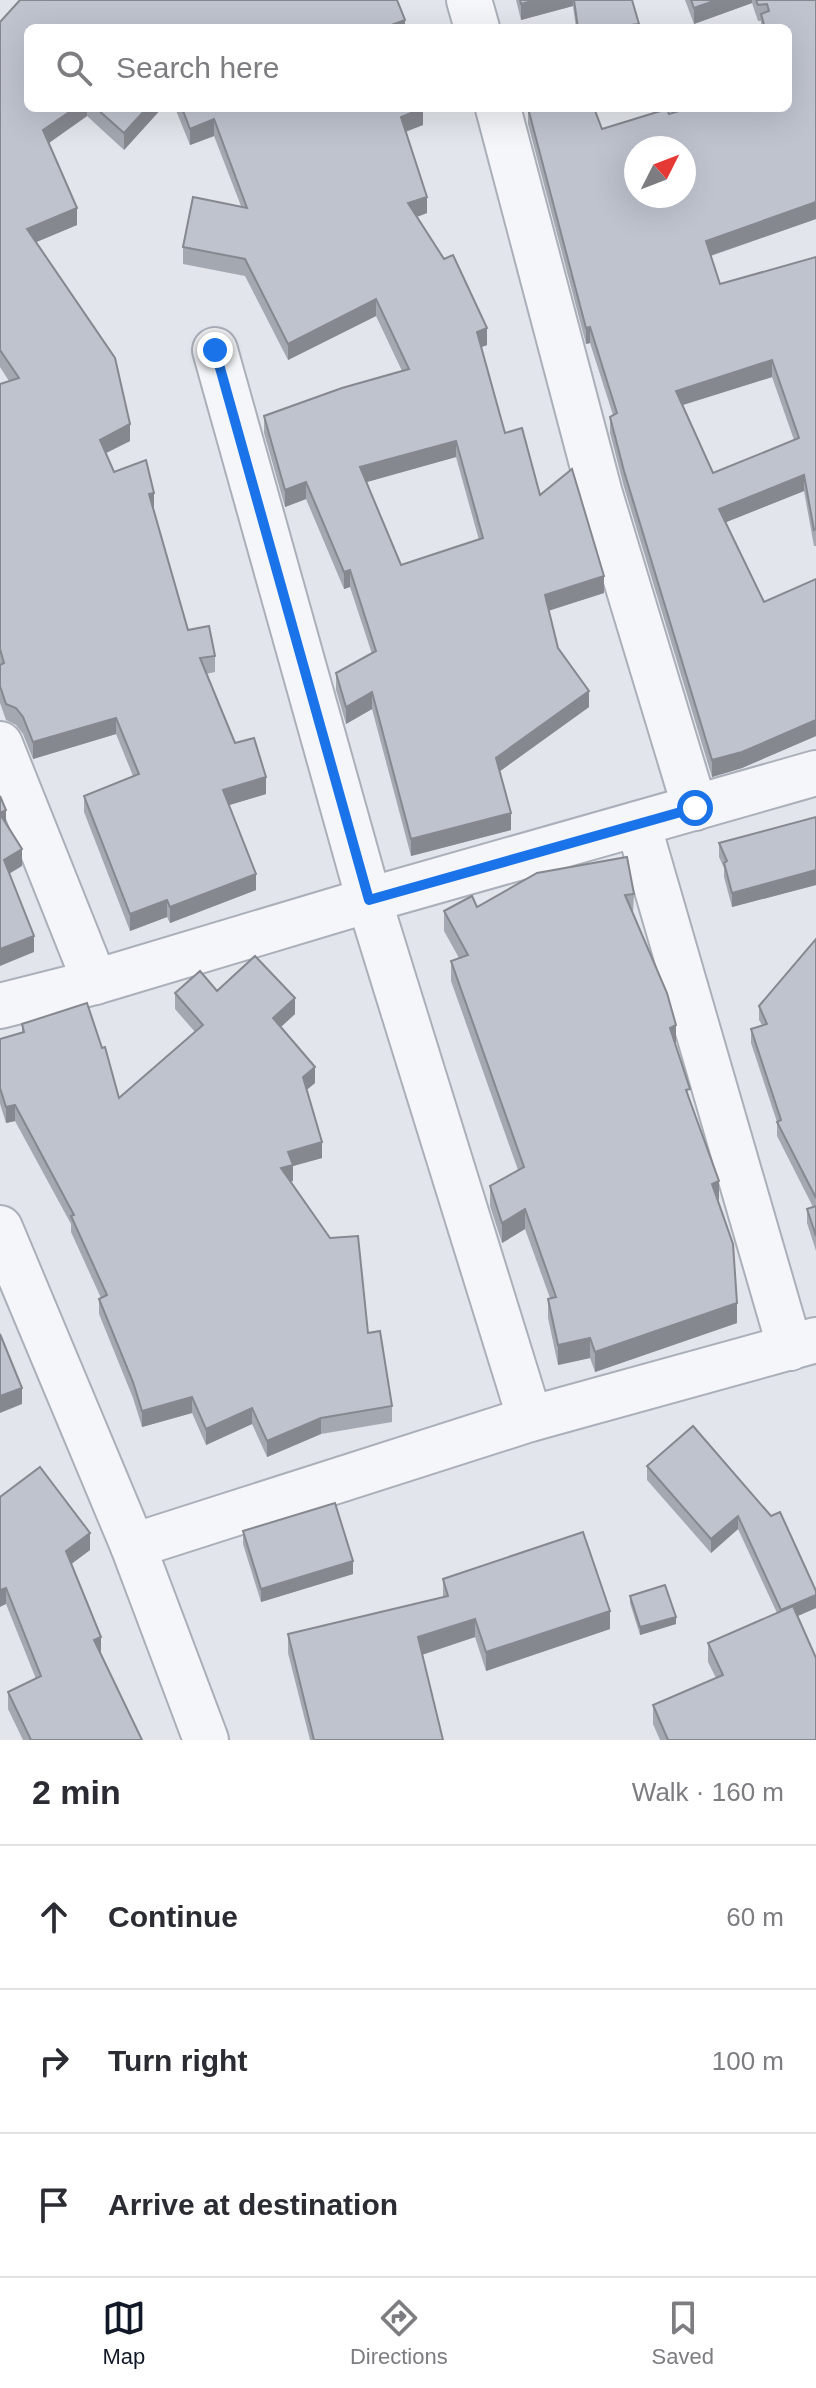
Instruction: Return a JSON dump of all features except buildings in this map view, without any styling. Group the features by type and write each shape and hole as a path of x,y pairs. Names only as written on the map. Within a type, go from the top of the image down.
{"street":[{"path":"469,0 476,24"},
{"path":"499,112 600,494 695,808"},
{"path":"215,350 369,900 530,1419"},
{"path":"0,744 95,982"},
{"path":"0,1006 95,982 369,900 816,773"},
{"path":"133,1546 530,1419 803,1344 638,824"},
{"path":"0,1228 133,1546 206,1740"}],"route":[{"path":"215,350 369,900 695,808"}]}
